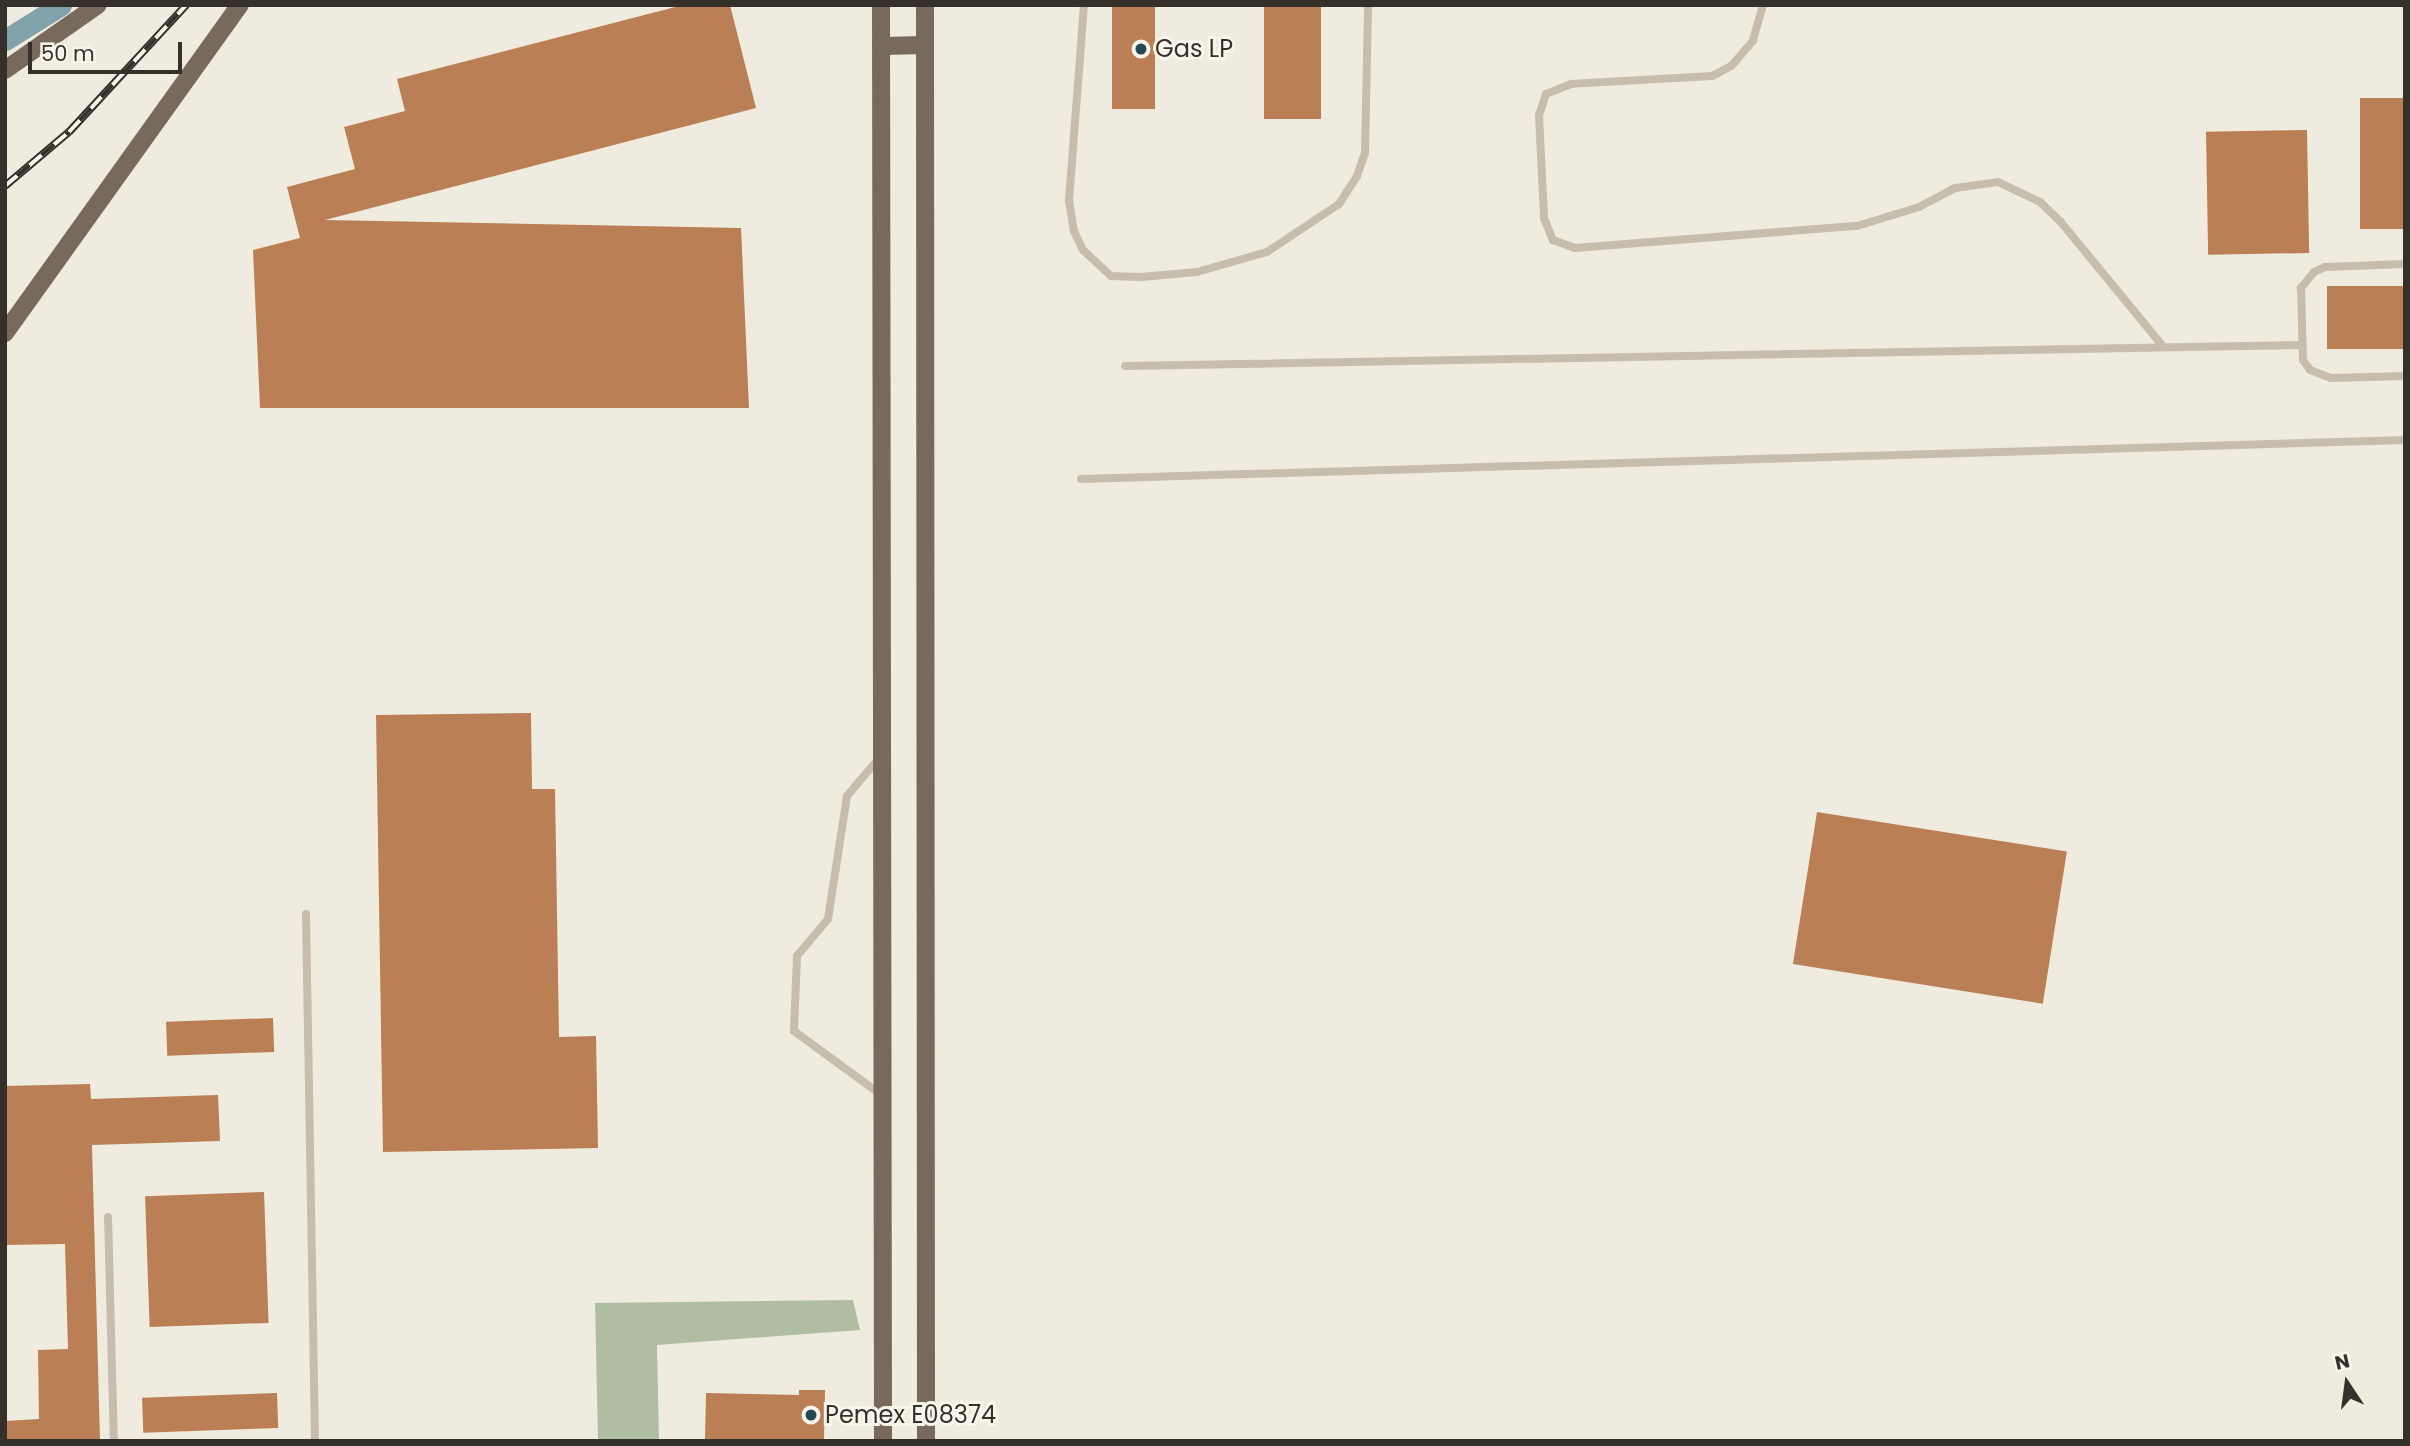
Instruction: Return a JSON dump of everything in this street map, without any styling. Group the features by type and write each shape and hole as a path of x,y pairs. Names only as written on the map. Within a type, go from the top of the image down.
{"main road":[{"path":"5,70 98,5"},
{"path":"5,333 240,5"},
{"path":"881,5 883,1441"},
{"path":"925,5 926,1441"},
{"path":"881,46 925,45"},
{"path":"876,1441 883,1408"}],"lane":[{"path":"1084,5 1069,200 1074,231 1083,250 1111,275 1141,277 1198,272 1267,252 1339,204 1365,153 1368,5"},
{"path":"1763,5 1753,41 1731,66 1712,76 1571,84 1546,94 1539,115 1544,218 1553,240 1575,248 1857,226 1919,207 1955,188 1998,182 2040,202 2060,221 2162,345"},
{"path":"2405,264 2325,267 2314,272 2301,288 2303,360 2320,376 2405,376"},
{"path":"1125,366 2162,345 2302,345"},
{"path":"1081,478 2405,440"},
{"path":"880,757 848,796 830,913 822,930 797,956 794,1031 883,1095"},
{"path":"306,914 315,1441"},
{"path":"108,1217 114,1441"}],"green space":[{"path":"853,1300 860,1330 657,1345 659,1441 598,1441 595,1303"}],"building":[{"path":"683,5 730,5 756,108 325,220 741,228 749,408 260,408 253,250 300,238 287,187 355,169 344,127 405,111 397,79"},
{"path":"1112,5 1155,5 1155,109 1112,109"},
{"path":"1264,5 1321,5 1321,119 1264,119"},
{"path":"2360,98 2405,98 2405,229 2360,229"},
{"path":"2307,130 2309,253 2208,255 2206,132"},
{"path":"2327,286 2405,286 2405,349 2327,349"},
{"path":"531,713 532,789 555,789 559,1037 596,1036 598,1148 383,1152 376,715"},
{"path":"1817,812 2067,852 2043,1004 1793,964"},
{"path":"273,1018 274,1052 167,1056 166,1022"},
{"path":"90,1084 91,1099 218,1095 220,1141 92,1145 100,1441 5,1441 5,1421 39,1419 38,1350 68,1349 65,1244 5,1245 5,1086"},
{"path":"264,1192 269,1323 150,1327 145,1196"},
{"path":"799,1390 825,1390 824,1441 705,1439 706,1393 799,1395"},
{"path":"277,1393 278,1428 143,1433 142,1398"}],"waterway":[{"path":"5,40 61,5"}],"railway":[{"path":"5,186 69,132 186,5"}],"place":[{"name":"Gas LP","path":"1141,49"},
{"name":"Pemex E08374","path":"811,1415"}]}
